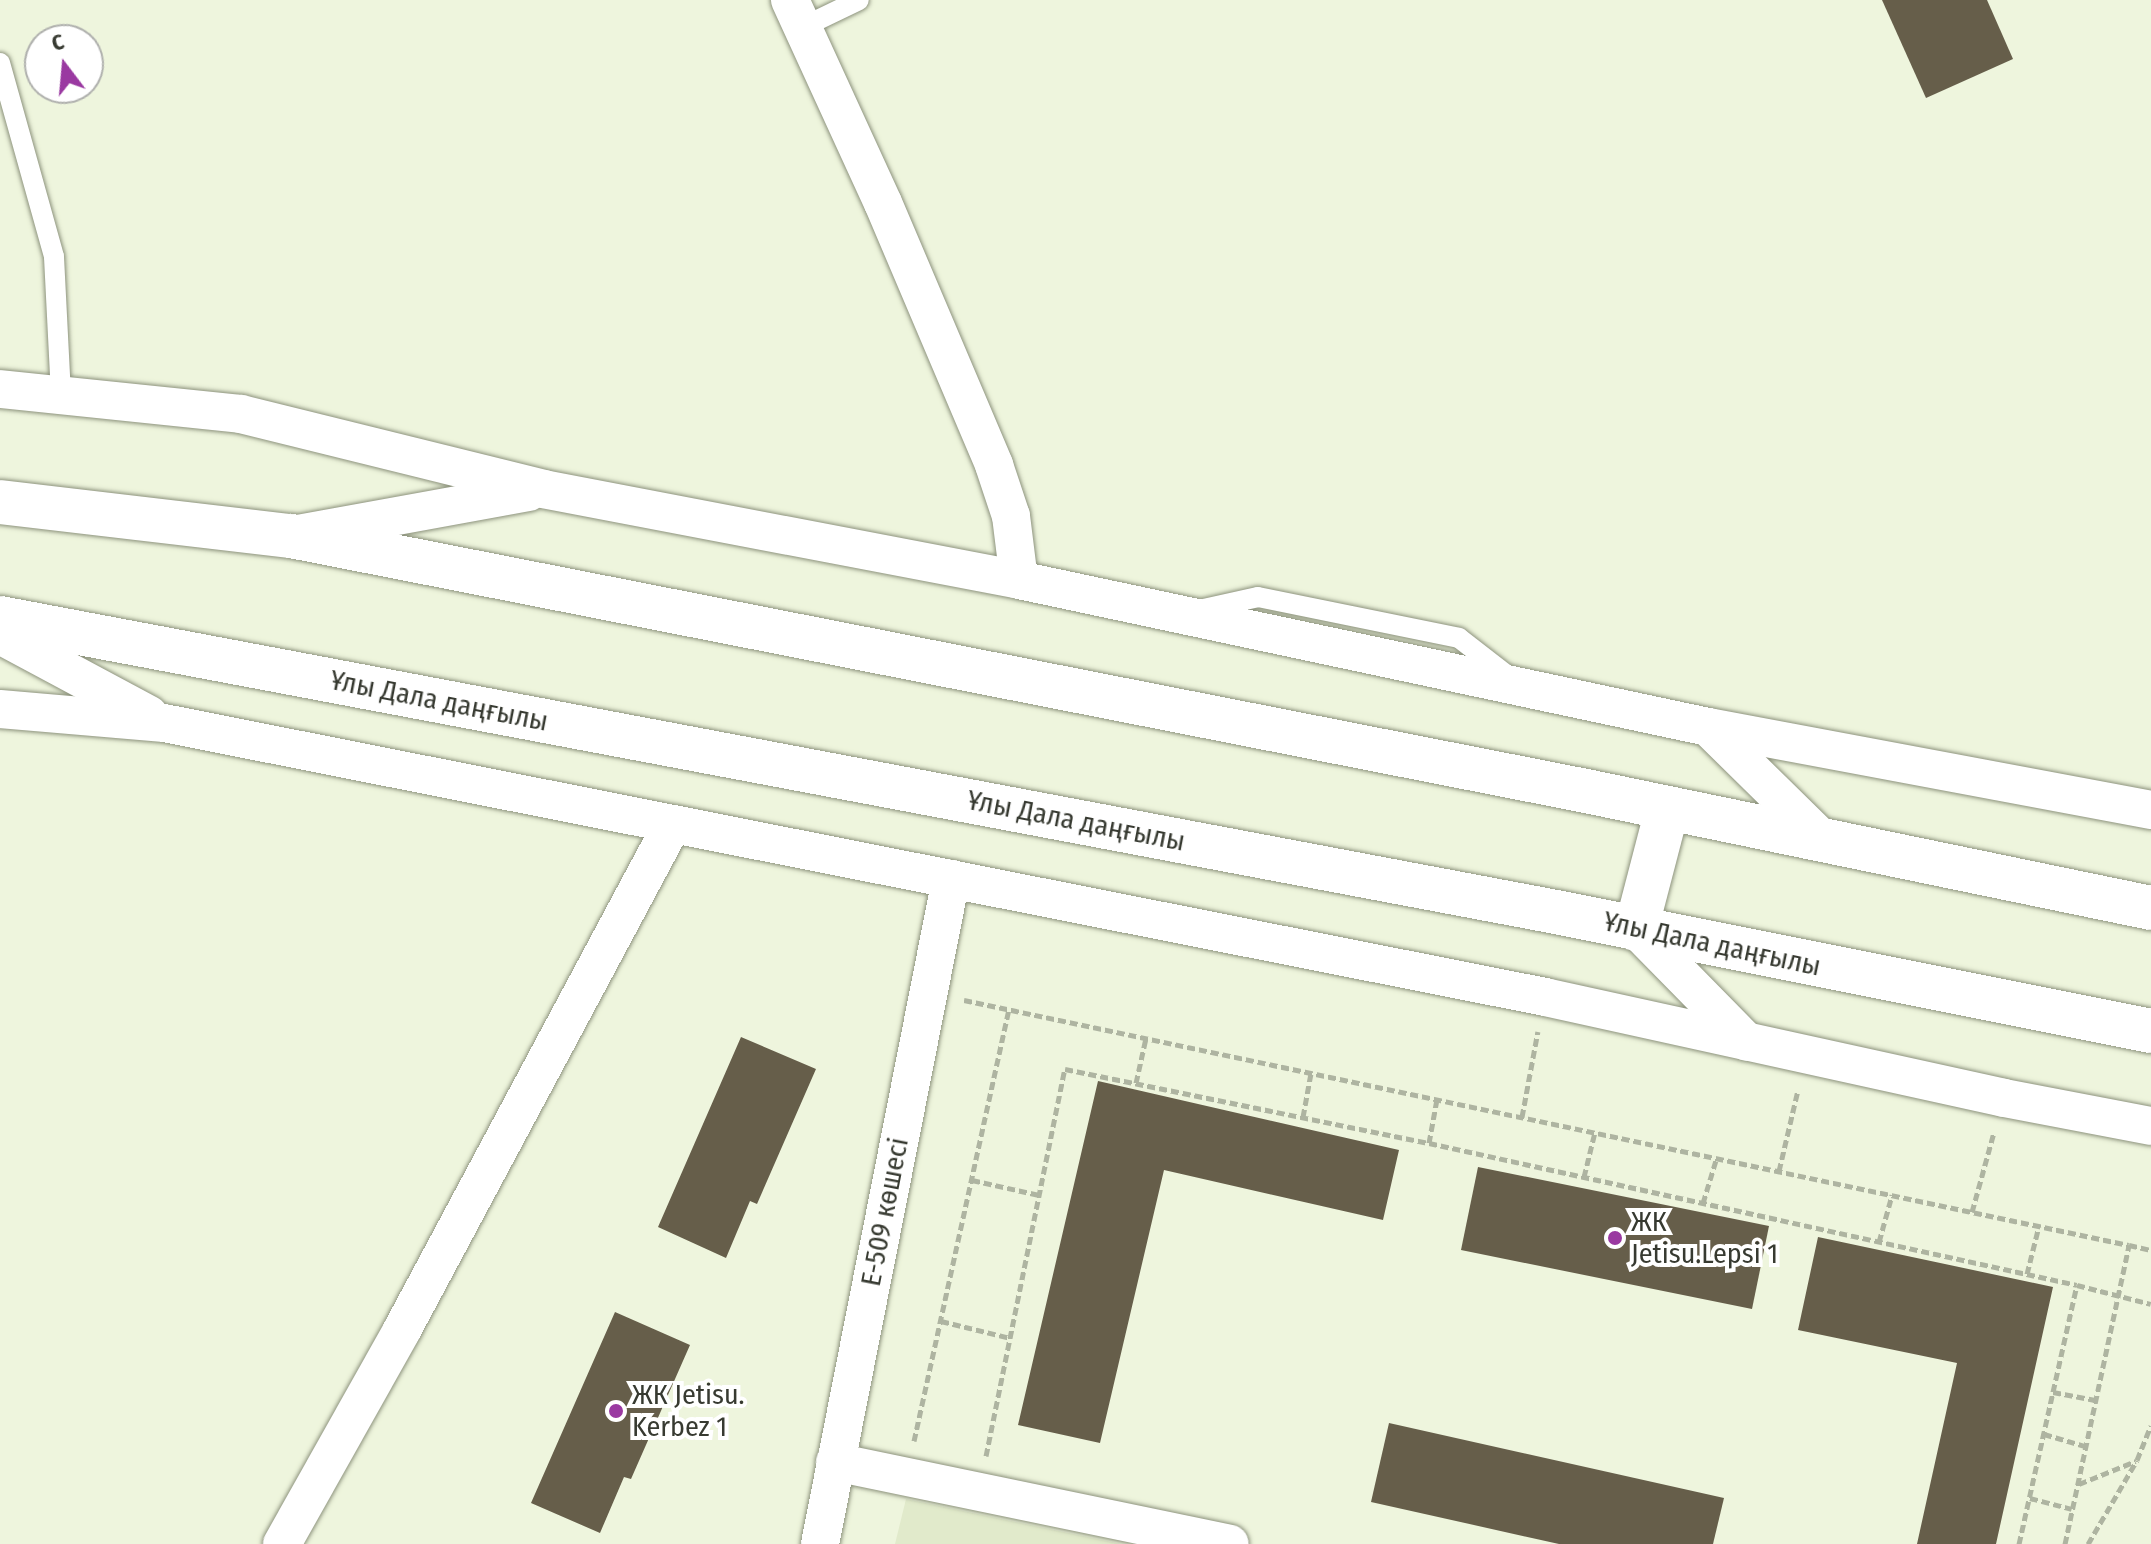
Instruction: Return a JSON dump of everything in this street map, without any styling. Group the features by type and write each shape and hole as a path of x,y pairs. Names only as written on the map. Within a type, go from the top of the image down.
{"main road":[{"path":"0,502 291,536 1586,791 2151,908"},
{"name":"Ұлы Дала даңғылы","path":"0,618 1636,929 2151,1031"},
{"path":"1636,929 1667,810"}],"street":[{"path":"795,14 883,203 994,465 1011,516 1019,580"},
{"path":"0,389 241,414 543,489 1019,580 1708,727 2151,810"},
{"path":"291,536 543,489"},
{"path":"0,635 164,723"},
{"path":"0,709 164,723 1545,997 2004,1098 2151,1126"},
{"path":"1708,727 1826,843"},
{"path":"282,1544 402,1330 672,825"},
{"name":"Е-509 көшесі","path":"820,1544 951,879"},
{"path":"1636,929 1747,1042"},
{"path":"835,1462 1230,1544"}],"lane":[{"path":"795,14 859,0"},
{"path":"0,63 54,257 61,396"}],"path":[{"path":"928,992 2151,1250"},
{"path":"1522,1117 1545,997"},
{"path":"906,1477 1009,1009"},
{"path":"1136,1083 1146,1038"},
{"path":"1779,1171 1805,1055"},
{"path":"979,1492 1065,1069 1429,1143 2077,1285 2151,1304"},
{"path":"1303,1117 1311,1073"},
{"path":"1972,1212 2004,1098"},
{"path":"1429,1143 1437,1099"},
{"path":"1584,1177 1595,1132"},
{"path":"1703,1203 1717,1157"},
{"path":"972,1180 1039,1195"},
{"path":"1879,1242 1892,1195"},
{"path":"2027,1274 2039,1226"},
{"path":"2065,1544 2129,1245"},
{"path":"2019,1544 2077,1285"},
{"path":"941,1321 1010,1338"},
{"path":"2053,1392 2096,1400"},
{"path":"2088,1544 2137,1460 2151,1426"},
{"path":"2044,1434 2086,1446"},
{"path":"2078,1485 2137,1460"},
{"path":"2030,1498 2072,1509"}],"shaded area":[{"path":"906,1499 1121,1544 895,1544"}],"building":[{"path":"1882,0 1987,0 2013,59 1926,98"},
{"path":"741,1037 816,1069 757,1204 750,1201 726,1258 658,1227"},
{"path":"1098,1081 1399,1150 1383,1220 1164,1170 1100,1443 1018,1425"},
{"name":"ЖК Jetisu.Lepsi 1","path":"1478,1167 1769,1226 1752,1309 1461,1250"},
{"path":"1818,1237 2053,1287 1996,1544 1917,1544 1957,1363 1798,1330"},
{"name":"ЖК Jetisu. Kerbez 1","path":"615,1312 690,1345 631,1479 624,1477 600,1533 531,1503"},
{"path":"1389,1423 1724,1498 1713,1544 1559,1544 1371,1502"}],"place":[{"name":"ЖК Jetisu.Lepsi 1","path":"1615,1238"},
{"name":"ЖК Jetisu. Kerbez 1","path":"616,1411"}]}
